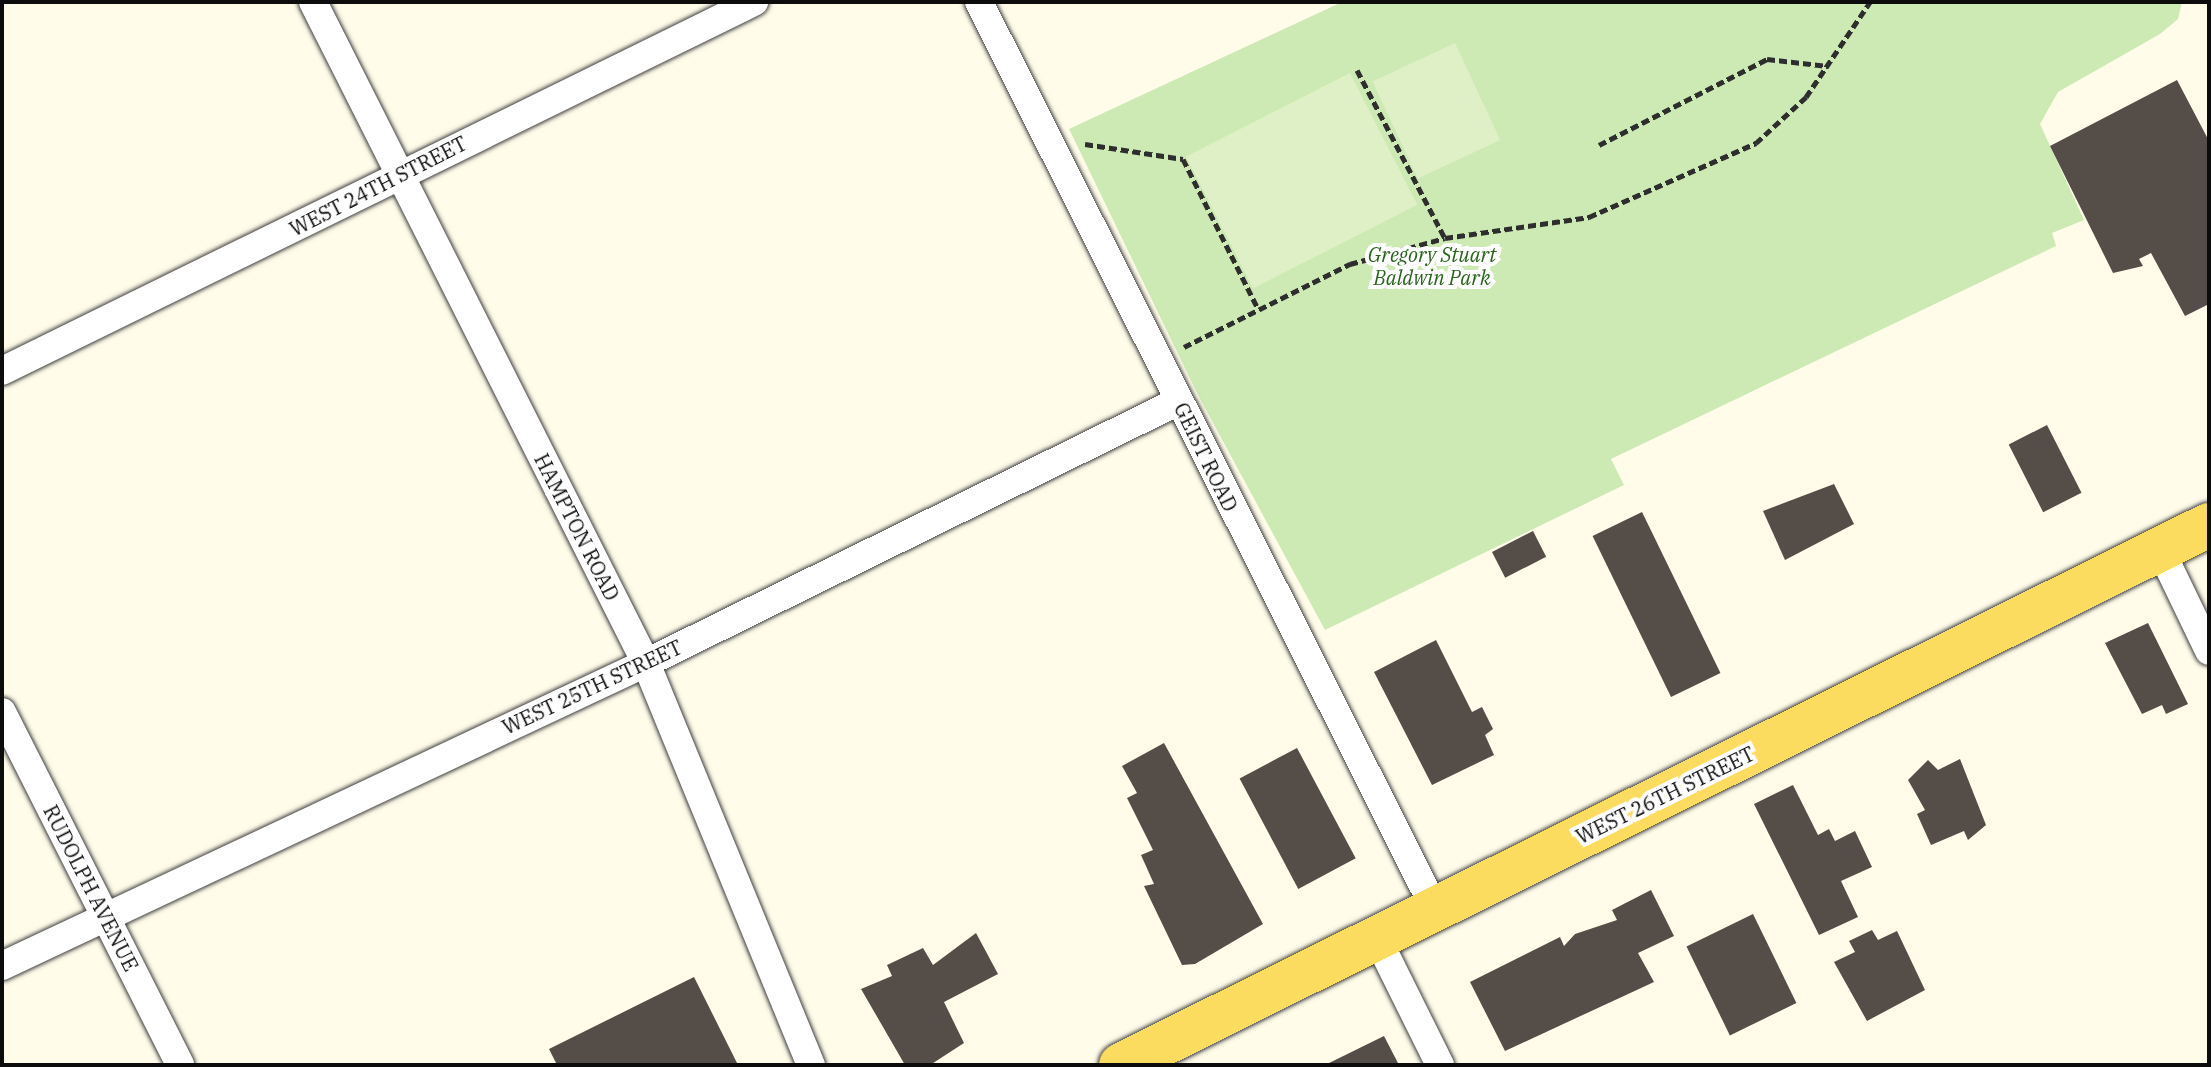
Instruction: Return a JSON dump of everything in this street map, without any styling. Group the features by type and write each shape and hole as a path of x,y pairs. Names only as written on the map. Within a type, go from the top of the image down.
{"main road":[{"name":"WEST 26TH STREET","path":"1121,1065 2209,525"}],"street":[{"name":"HAMPTON ROAD","path":"313,2 646,663 811,1065"},
{"name":"WEST 24TH STREET","path":"2,371 754,2"},
{"name":"GEIST ROAD","path":"979,2 1435,909"},
{"name":"WEST 25TH STREET","path":"2,966 646,663 1179,401"},
{"path":"2160,549 2209,651"},
{"name":"RUDOLPH AVENUE","path":"2,712 180,1065"},
{"path":"1377,938 1440,1065"}],"path":[{"path":"1158,360 1350,264 1445,238 1589,217 1719,162 1781,123 1828,66 1870,2"},
{"path":"1599,145 1767,59 1828,66"},
{"path":"1357,70 1445,238"},
{"path":"1046,138 1183,159 1258,309"}],"green space":[{"name":"Gregory Stuart Baldwin Park","path":"1342,2 2182,2 2178,19 2160,34 2058,92 2040,124 2084,220 2052,233 2056,246 1611,459 1624,485 1325,630 1198,395 1069,129"},
{"path":"1455,43 1500,140 1418,178 1373,81"},
{"path":"1350,73 1417,205 1253,288 1186,157"}],"building":[{"path":"2177,80 2209,141 2209,304 2185,316 2151,253 2139,259 2143,266 2113,273 2050,146"},
{"path":"2047,425 2082,493 2043,512 2009,445"},
{"path":"1834,484 1854,524 1785,560 1763,511"},
{"path":"1642,512 1720,673 1671,697 1593,536"},
{"path":"1533,531 1546,557 1505,578 1492,552"},
{"path":"2148,623 2188,704 2166,714 2162,705 2142,714 2105,643"},
{"path":"1436,640 1472,712 1482,707 1493,729 1485,735 1494,755 1432,785 1374,672"},
{"path":"1164,743 1263,924 1195,964 1182,965 1144,886 1154,884 1141,855 1153,850 1127,798 1137,793 1122,766"},
{"path":"1297,748 1356,858 1298,889 1240,779"},
{"path":"1960,759 1986,825 1968,840 1964,831 1931,845 1917,814 1925,810 1908,780 1928,760 1938,770"},
{"path":"1793,785 1818,835 1829,829 1835,841 1855,831 1872,867 1841,881 1858,917 1819,935 1754,804"},
{"path":"1651,890 1674,936 1638,953 1654,982 1505,1051 1470,982 1560,937 1564,946 1575,934 1617,920 1612,910"},
{"path":"1753,914 1796,1003 1730,1035 1686,946"},
{"path":"1872,930 1878,940 1897,931 1925,990 1867,1021 1834,962 1855,952 1849,941"},
{"path":"976,933 998,974 944,1002 964,1043 930,1065 905,1065 861,989 892,976 887,965 923,948 933,965"},
{"path":"694,977 738,1065 557,1065 549,1049"},
{"path":"1384,1036 1399,1065 1325,1065"}]}
